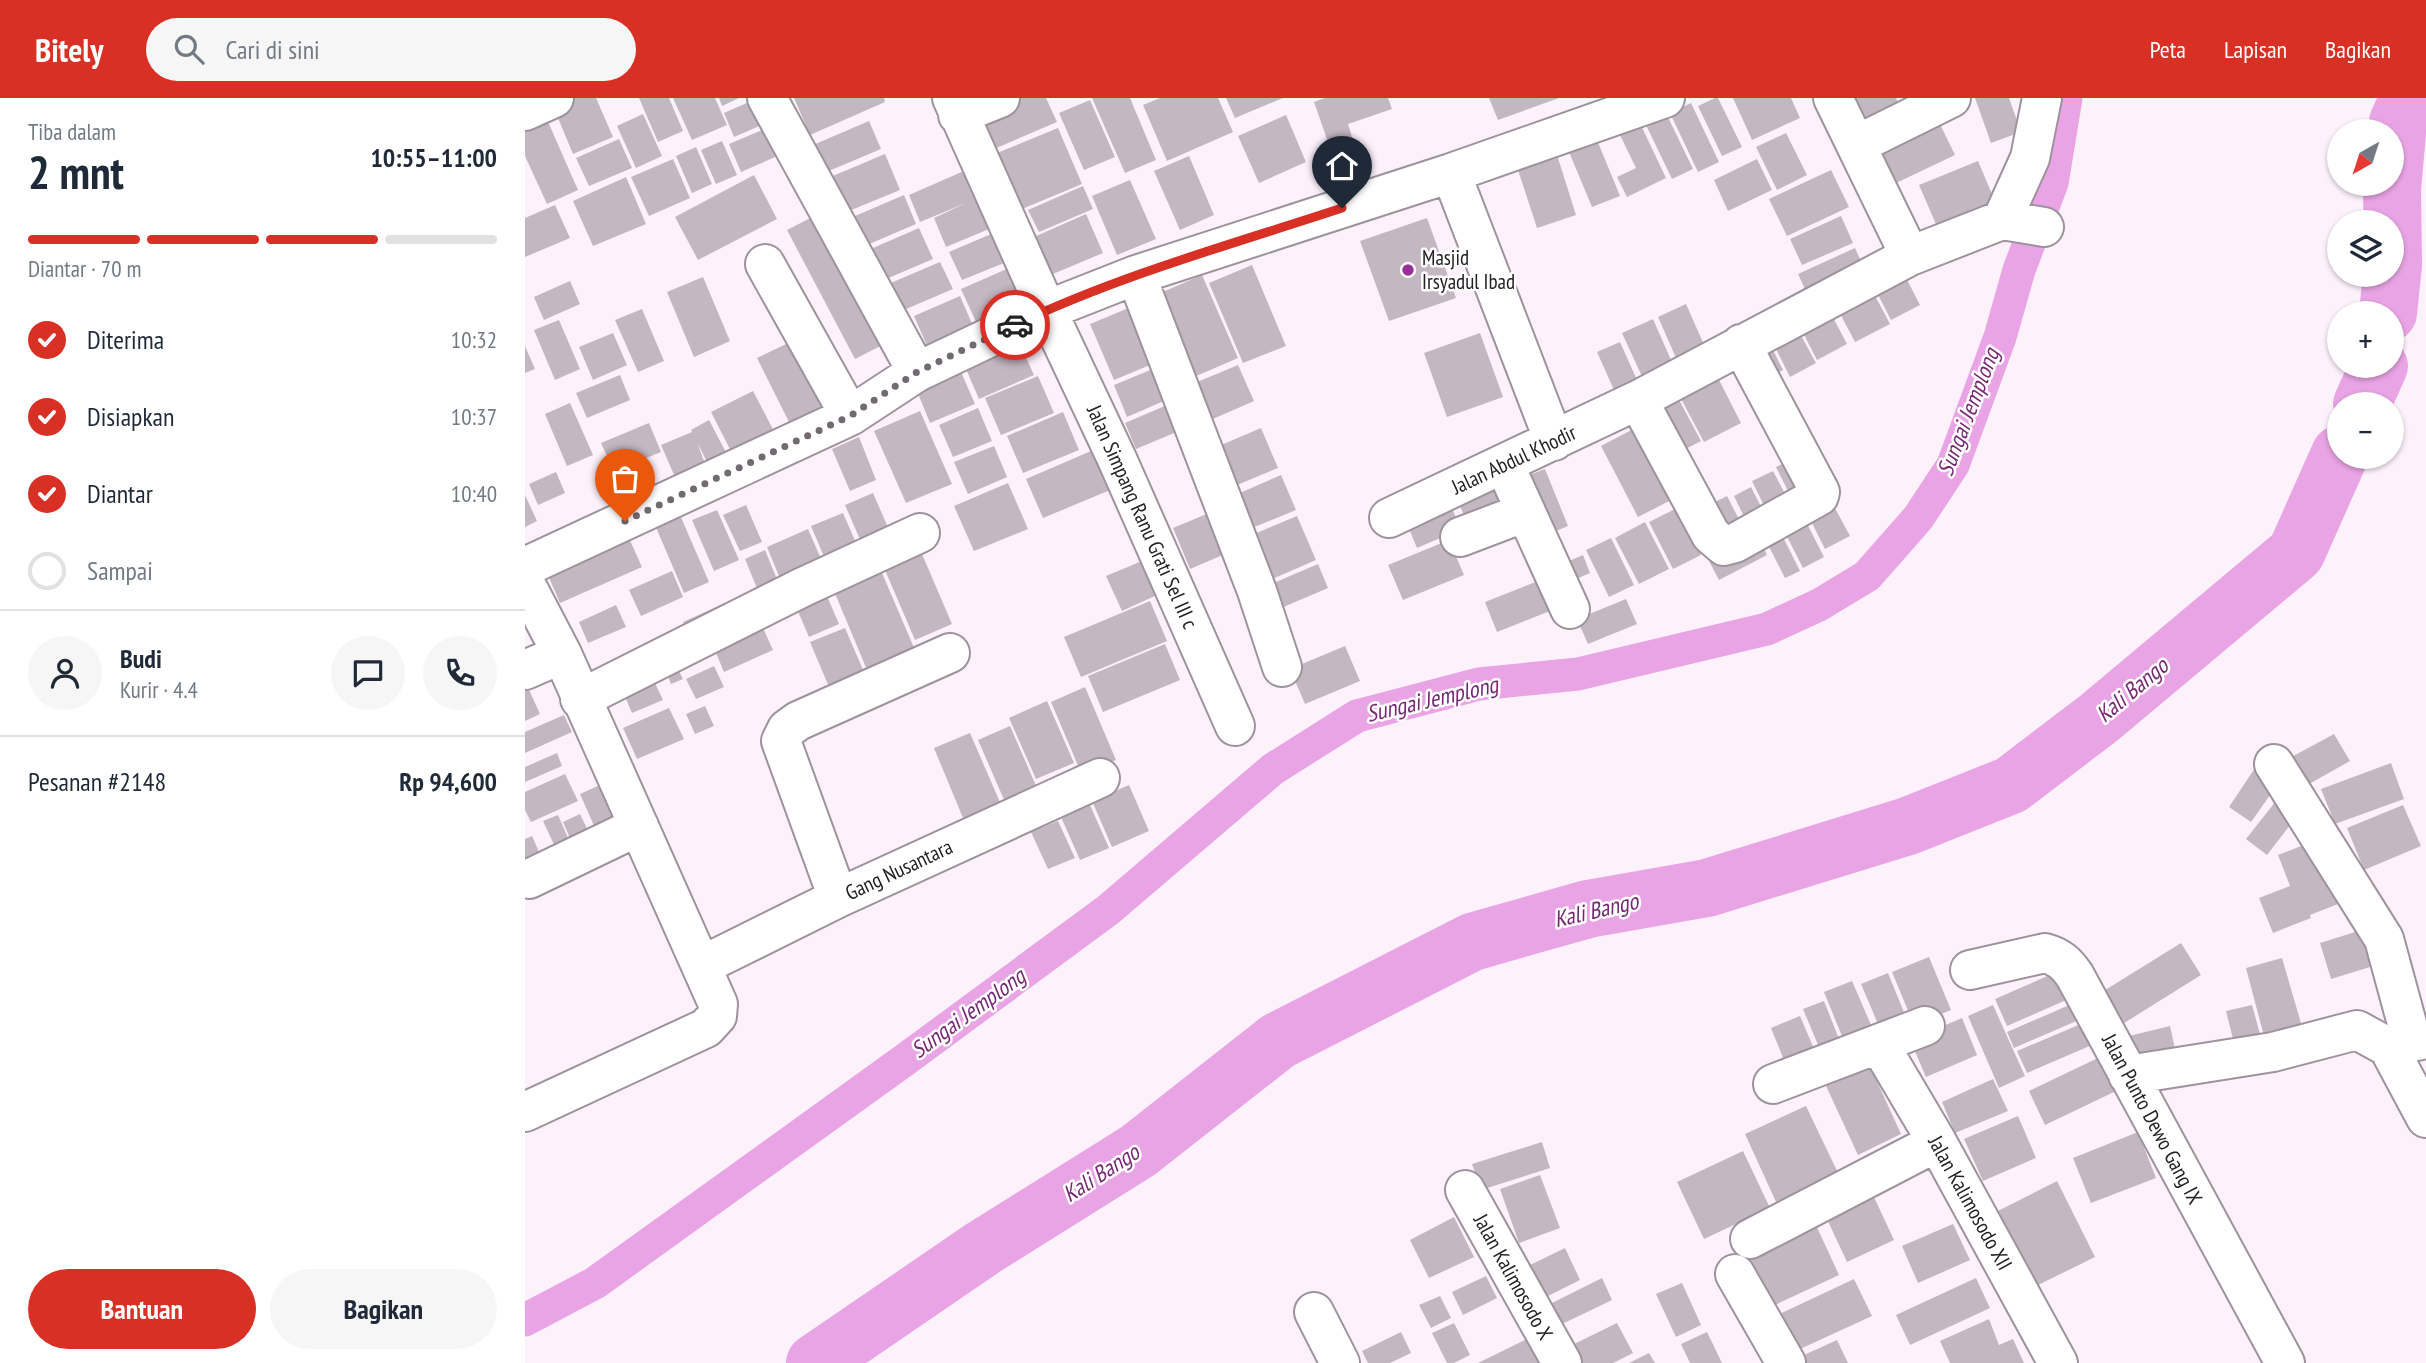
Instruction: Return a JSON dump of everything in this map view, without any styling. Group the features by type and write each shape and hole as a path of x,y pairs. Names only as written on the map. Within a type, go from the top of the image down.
{"street":[{"path":"525,111 554,98"},
{"path":"767,98 917,372"},
{"path":"955,106 1000,98"},
{"path":"525,567 850,416 917,372 1047,310 1136,275 1451,173 1582,112 1665,98"},
{"path":"1833,98 1910,256"},
{"path":"1856,145 1951,98"},
{"name":"Jalan Abdul Khodir","path":"1389,518 1638,400 1910,256 2019,223 2042,98"},
{"name":"Jalan Simpang Ranu Grati Sel III c","path":"955,106 1117,459 1235,726"},
{"path":"1451,173 1554,442"},
{"path":"765,264 850,416"},
{"path":"1136,275 1257,591 1282,667"},
{"path":"1638,400 1711,535 1718,543 1724,546 1735,543 1801,508 1819,496 1820,492 1741,344"},
{"path":"1504,464 1570,609"},
{"path":"1460,537 1526,512"},
{"path":"580,699 803,587 920,533"},
{"path":"525,583 562,654 718,1004 717,1016 706,1028 525,1112"},
{"path":"838,898 781,741 787,729 799,721 950,653"},
{"path":"525,670 562,654"},
{"path":"2274,764 2384,939 2426,1118"},
{"name":"Gang Nusantara","path":"701,966 838,898 1100,778"},
{"path":"529,879 639,826"},
{"name":"Jalan Punto Dewo Gang IX","path":"1971,970 2045,953 2057,956 2067,964 2285,1363"},
{"path":"1773,1084 1925,1026"},
{"path":"2128,1075 2273,1052 2357,1030 2409,1043"},
{"name":"Jalan Kalimosodo XII","path":"1879,1044 1937,1142 2058,1363"},
{"path":"1750,1239 1937,1142"},
{"name":"Jalan Kalimosodo X","path":"1465,1190 1562,1363"},
{"path":"1735,1274 1786,1363"},
{"path":"1314,1312 1340,1363"}],"building":[{"path":"571,98 596,98 613,137 573,154 553,106"},
{"path":"639,98 669,98 683,131 658,142"},
{"path":"673,98 715,98 727,125 692,140"},
{"path":"719,98 739,98 722,106"},
{"path":"758,98 773,120 734,137 724,113"},
{"path":"794,98 884,98 885,102 810,135"},
{"path":"1010,98 1046,98 1057,122 994,149 977,112"},
{"path":"1092,98 1130,98 1156,160 1125,173"},
{"path":"1160,98 1218,98 1233,132 1167,161 1143,105"},
{"path":"1226,98 1283,98 1235,118"},
{"path":"1325,98 1388,98 1392,109 1348,124 1353,140 1330,148 1314,102"},
{"path":"1489,98 1559,98 1498,120"},
{"path":"1718,98 1742,147 1722,156 1698,106"},
{"path":"1733,98 1791,98 1800,118 1752,140"},
{"path":"1838,98 1896,98 1902,110 1853,132"},
{"path":"1975,98 2009,98 2021,132 1991,143"},
{"path":"1090,100 1115,157 1084,170 1059,113"},
{"path":"1691,103 1719,162 1698,172 1670,113"},
{"path":"1666,113 1693,169 1672,179 1645,123"},
{"path":"643,114 662,156 636,168 617,126"},
{"path":"1935,114 1955,155 1894,184 1874,143"},
{"path":"545,115 578,190 547,204 525,156 525,124"},
{"path":"1286,115 1306,162 1259,183 1238,136"},
{"path":"869,121 881,149 824,173 813,145"},
{"path":"1639,121 1666,178 1627,197 1617,177 1636,168 1618,131"},
{"path":"779,123 791,150 741,172 729,144"},
{"path":"1058,128 1082,184 1022,209 997,153"},
{"path":"1786,133 1807,175 1777,190 1756,147"},
{"path":"1595,135 1620,196 1592,207 1567,147"},
{"path":"619,139 632,168 589,186 576,158"},
{"path":"722,141 737,175 716,184 701,150"},
{"path":"696,147 712,184 692,193 676,156"},
{"path":"885,154 900,190 844,213 828,178"},
{"path":"1189,156 1214,215 1180,230 1154,171"},
{"path":"1558,158 1576,215 1537,228 1518,170"},
{"path":"673,159 690,198 649,216 631,177"},
{"path":"1757,159 1772,190 1728,211 1714,180"},
{"path":"1978,161 1997,206 1939,231 1919,185"},
{"path":"973,167 985,195 976,199 989,229 946,247 934,218 966,203 920,222 909,195"},
{"path":"1831,170 1849,207 1787,236 1769,199"},
{"path":"754,175 777,219 698,260 675,217"},
{"path":"626,177 646,224 593,246 573,201"},
{"path":"1130,180 1156,239 1117,255 1092,196"},
{"path":"1083,186 1093,209 1039,232 1028,210"},
{"path":"904,195 916,224 860,248 848,219"},
{"path":"555,205 570,238 525,257 525,218"},
{"path":"828,209 896,338 855,359 787,230"},
{"path":"1086,214 1103,253 1041,279 1025,241"},
{"path":"1841,216 1853,243 1802,265 1790,239"},
{"name":"Masjid Irsyadul Ibad","path":"1427,218 1456,298 1389,321 1360,241"},
{"path":"919,228 933,259 879,282 866,251"},
{"path":"991,234 1004,263 962,280 949,252"},
{"path":"1855,248 1867,275 1810,300 1798,274"},
{"path":"940,262 953,289 899,312 886,285"},
{"path":"1252,265 1286,346 1243,363 1209,283"},
{"path":"1009,268 1024,303 977,324 961,289"},
{"path":"1901,268 1920,305 1891,320 1872,283"},
{"path":"1202,275 1238,358 1187,380 1151,297"},
{"path":"703,277 730,341 694,357 667,292"},
{"path":"570,281 580,304 544,320 534,297"},
{"path":"1871,288 1890,324 1855,342 1836,306"},
{"path":"960,296 973,326 927,346 914,316"},
{"path":"1143,302 1167,358 1114,380 1090,324"},
{"path":"1686,304 1705,347 1677,360 1658,317"},
{"path":"1828,308 1847,344 1817,360 1798,323"},
{"path":"642,309 664,361 638,372 615,320"},
{"path":"1653,319 1675,369 1645,383 1622,333"},
{"path":"559,320 580,369 555,380 534,330"},
{"path":"1797,328 1816,363 1790,377 1772,341"},
{"path":"613,333 627,365 593,380 579,347"},
{"path":"1480,333 1503,397 1447,417 1424,353"},
{"path":"801,337 836,406 792,428 757,358"},
{"path":"1620,342 1641,389 1618,399 1597,352"},
{"path":"1769,342 1783,370 1764,380"},
{"path":"525,346 535,369 525,373"},
{"path":"1021,346 1034,375 979,399 966,369"},
{"path":"1238,365 1254,401 1206,422 1190,385"},
{"path":"1160,366 1173,397 1127,417 1114,385"},
{"path":"961,372 975,404 930,423 917,391"},
{"path":"620,375 630,400 587,418 576,393"},
{"path":"1038,376 1054,413 1001,435 985,398"},
{"path":"1717,376 1741,423 1704,442 1679,395"},
{"path":"753,391 778,439 736,461 711,412"},
{"path":"1677,396 1701,441 1672,456 1648,411"},
{"path":"1174,402 1186,428 1136,449 1125,423"},
{"path":"570,403 593,455 567,466 545,414"},
{"path":"978,408 992,441 953,457 939,425"},
{"path":"920,411 952,484 906,503 874,431"},
{"path":"1063,412 1079,450 1023,473 1007,436"},
{"path":"709,420 730,460 711,470 697,442 705,464 675,477 661,445 692,432 691,430"},
{"path":"649,423 661,452 614,471 601,443"},
{"path":"1639,426 1677,497 1638,517 1601,446"},
{"path":"1261,428 1278,468 1225,490 1207,451"},
{"path":"859,437 876,480 850,491 832,449"},
{"path":"994,446 1007,477 968,494 954,462"},
{"path":"1098,448 1115,488 1043,518 1026,479"},
{"path":"1794,458 1813,496 1795,505 1776,467"},
{"path":"1545,469 1568,526 1539,538 1516,480"},
{"path":"1773,471 1792,507 1770,518 1752,481"},
{"path":"556,472 565,493 538,505 529,484"},
{"path":"1281,475 1296,510 1240,533 1226,499"},
{"path":"1494,481 1505,507 1467,522 1456,497"},
{"path":"1008,483 1028,529 974,551 954,506"},
{"path":"1751,487 1768,520 1750,529 1734,496"},
{"path":"873,493 893,539 865,551 845,505"},
{"path":"525,495 537,521 525,527"},
{"path":"1727,496 1745,531 1724,543 1705,507"},
{"path":"1829,497 1850,536 1825,549 1805,509"},
{"path":"746,505 762,542 740,551 723,515"},
{"path":"1451,506 1461,529 1417,548 1407,524"},
{"path":"1221,508 1239,548 1190,569 1173,528"},
{"path":"1677,508 1701,555 1673,569 1649,522"},
{"path":"717,510 739,560 714,571 692,520"},
{"path":"1801,512 1824,557 1803,568 1780,523"},
{"path":"843,513 860,552 828,566 811,526"},
{"path":"680,515 709,582 684,593 655,525"},
{"path":"1297,516 1316,560 1263,583 1244,538"},
{"path":"1645,522 1669,569 1639,584 1615,538"},
{"path":"1778,527 1800,571 1785,578 1763,535"},
{"path":"808,529 825,568 783,586 767,547"},
{"path":"628,536 642,567 560,603 547,573"},
{"path":"1758,536 1767,555 1719,580 1709,561"},
{"path":"1611,538 1634,585 1609,597 1586,550"},
{"path":"1449,540 1464,575 1403,600 1388,565"},
{"path":"919,547 952,624 915,640 882,563"},
{"path":"765,550 781,589 761,598 745,559"},
{"path":"1583,555 1590,573 1565,584 1557,566"},
{"path":"876,559 918,657 870,677 829,579"},
{"path":"1142,561 1157,595 1122,611 1106,576"},
{"path":"1318,564 1328,588 1274,611 1264,587"},
{"path":"672,571 683,597 641,616 629,590"},
{"path":"1538,581 1550,611 1497,632 1485,602"},
{"path":"821,582 839,624 809,637 791,595"},
{"path":"1626,599 1637,624 1588,644 1577,619"},
{"path":"1150,601 1167,641 1081,677 1064,637"},
{"path":"725,603 728,610 686,628 683,622"},
{"path":"616,605 626,627 588,643 579,622"},
{"path":"759,619 773,650 724,672 711,641"},
{"path":"845,628 867,679 832,694 810,642"},
{"path":"1165,644 1180,680 1103,712 1088,676"},
{"path":"1345,646 1360,681 1305,704 1290,669"},
{"path":"714,666 724,687 696,699 686,679"},
{"path":"679,671 683,679 671,684 668,676"},
{"path":"653,679 663,700 632,713 623,692"},
{"path":"525,681 540,714 525,721"},
{"path":"1085,687 1116,760 1082,775 1051,702"},
{"path":"1047,701 1074,763 1036,779 1009,718"},
{"path":"705,706 714,726 695,734 686,714"},
{"path":"669,708 684,739 637,759 623,728"},
{"path":"564,715 572,732 525,753 525,732"},
{"path":"1010,726 1037,788 1005,802 978,740"},
{"path":"970,733 1005,814 968,830 934,748"},
{"path":"2334,734 2350,761 2302,788 2286,760"},
{"path":"557,753 562,766 525,782 525,767"},
{"path":"2391,763 2404,799 2335,824 2321,789"},
{"path":"2257,765 2280,781 2251,822 2229,807"},
{"path":"565,774 578,801 531,822 525,810 525,792"},
{"path":"600,785 620,828 599,837 580,794"},
{"path":"1129,785 1149,831 1112,847 1092,801"},
{"path":"2280,796 2300,812 2267,855 2246,839"},
{"path":"1090,805 1109,848 1080,860 1061,817"},
{"path":"2403,805 2421,846 2364,870 2347,828"},
{"path":"580,814 590,835 572,843 563,822"},
{"path":"558,815 572,847 558,853 543,821"},
{"path":"1058,821 1075,858 1048,869 1031,832"},
{"path":"532,836 543,861 525,870 525,839"},
{"path":"2314,841 2338,904 2273,933 2259,898 2290,886 2278,855"},
{"path":"2371,927 2383,963 2331,979 2320,943"},
{"path":"2181,943 2201,975 2121,1025 2102,992"},
{"path":"1929,957 1951,1010 1914,1025 1892,972"},
{"path":"2282,958 2303,1030 2265,1040 2246,968"},
{"path":"2059,971 2071,998 2007,1026 1995,999"},
{"path":"1888,973 1910,1027 1884,1038 1861,984"},
{"path":"1852,981 1875,1034 1846,1046 1824,992"},
{"path":"1824,1001 1841,1044 1821,1052 1803,1009"},
{"path":"2074,1003 2081,1019 2014,1048 2007,1032"},
{"path":"1993,1005 2025,1076 1999,1088 1968,1016"},
{"path":"2252,1005 2263,1045 2236,1051 2226,1011"},
{"path":"1800,1016 1818,1058 1788,1070 1771,1028"},
{"path":"1962,1018 1977,1055 1926,1077 1910,1040"},
{"path":"2083,1023 2092,1045 2027,1073 2017,1051"},
{"path":"2170,1026 2177,1058 2133,1068 2125,1037"},
{"path":"1865,1055 1901,1134 1858,1155 1821,1075"},
{"path":"2100,1057 2116,1091 2045,1125 2029,1091"},
{"path":"1993,1079 2008,1111 1955,1133 1942,1102"},
{"path":"1806,1106 1839,1175 1777,1204 1745,1134"},
{"path":"2018,1116 2036,1158 1983,1181 1964,1139"},
{"path":"2138,1132 2156,1178 2091,1203 2073,1158"},
{"path":"1542,1142 1550,1168 1481,1190 1472,1164"},
{"path":"1743,1151 1770,1208 1704,1239 1677,1182"},
{"path":"1540,1175 1560,1228 1519,1243 1500,1189"},
{"path":"2057,1181 2095,1257 2032,1288 1994,1213"},
{"path":"1873,1195 1894,1240 1847,1262 1826,1217"},
{"path":"1454,1217 1474,1257 1429,1278 1410,1240"},
{"path":"1815,1223 1839,1275 1760,1312 1736,1260"},
{"path":"1953,1224 1970,1260 1918,1283 1902,1246"},
{"path":"1565,1248 1580,1280 1546,1297 1530,1265"},
{"path":"1486,1276 1497,1298 1463,1315 1452,1292"},
{"path":"1602,1278 1612,1300 1558,1326 1548,1305"},
{"path":"1976,1278 1990,1308 1910,1345 1896,1315"},
{"path":"1854,1279 1872,1316 1787,1355 1771,1318"},
{"path":"1682,1283 1701,1325 1676,1337 1656,1294"},
{"path":"1440,1296 1451,1318 1431,1328 1419,1305"},
{"path":"1989,1319 1999,1345 2013,1339 2024,1363 1950,1363 1940,1341"},
{"path":"1454,1323 1470,1355 1454,1363 1447,1363 1432,1333"},
{"path":"1617,1323 1633,1353 1613,1363 1576,1363 1568,1347"},
{"path":"1401,1332 1411,1353 1390,1363 1368,1363 1362,1351"},
{"path":"1707,1332 1722,1363 1690,1363 1681,1344"},
{"path":"1529,1338 1541,1363 1478,1363"},
{"path":"1837,1340 1848,1363 1794,1363 1793,1360"},
{"path":"1649,1353 1655,1363 1629,1363"}],"waterway":[{"name":"Sungai Jemplong","path":"525,1320 595,1283 906,1059 1108,910 1273,769 1357,716 1479,684 1578,674 1767,629 1819,605 1867,576 1918,518 1953,465 2000,337 2019,270 2052,183 2066,98"},
{"name":"Kali Bango","path":"2389,301 2393,265 2392,189 2398,122 2409,98"},
{"name":"Kali Bango","path":"2367,392 2374,378"},
{"name":"Kali Bango","path":"815,1363 983,1248 1138,1151 1278,1041 1472,942 1588,909 1707,888 1908,826 2011,785 2099,718 2296,553 2333,469"}],"way so far":[{"path":"625,521 850,416 917,372 1015,325"}],"place":[{"name":"Masjid Irsyadul Ibad","path":"1408,270"}],"route":[{"path":"1015,325 1136,275 1342,208"}]}
